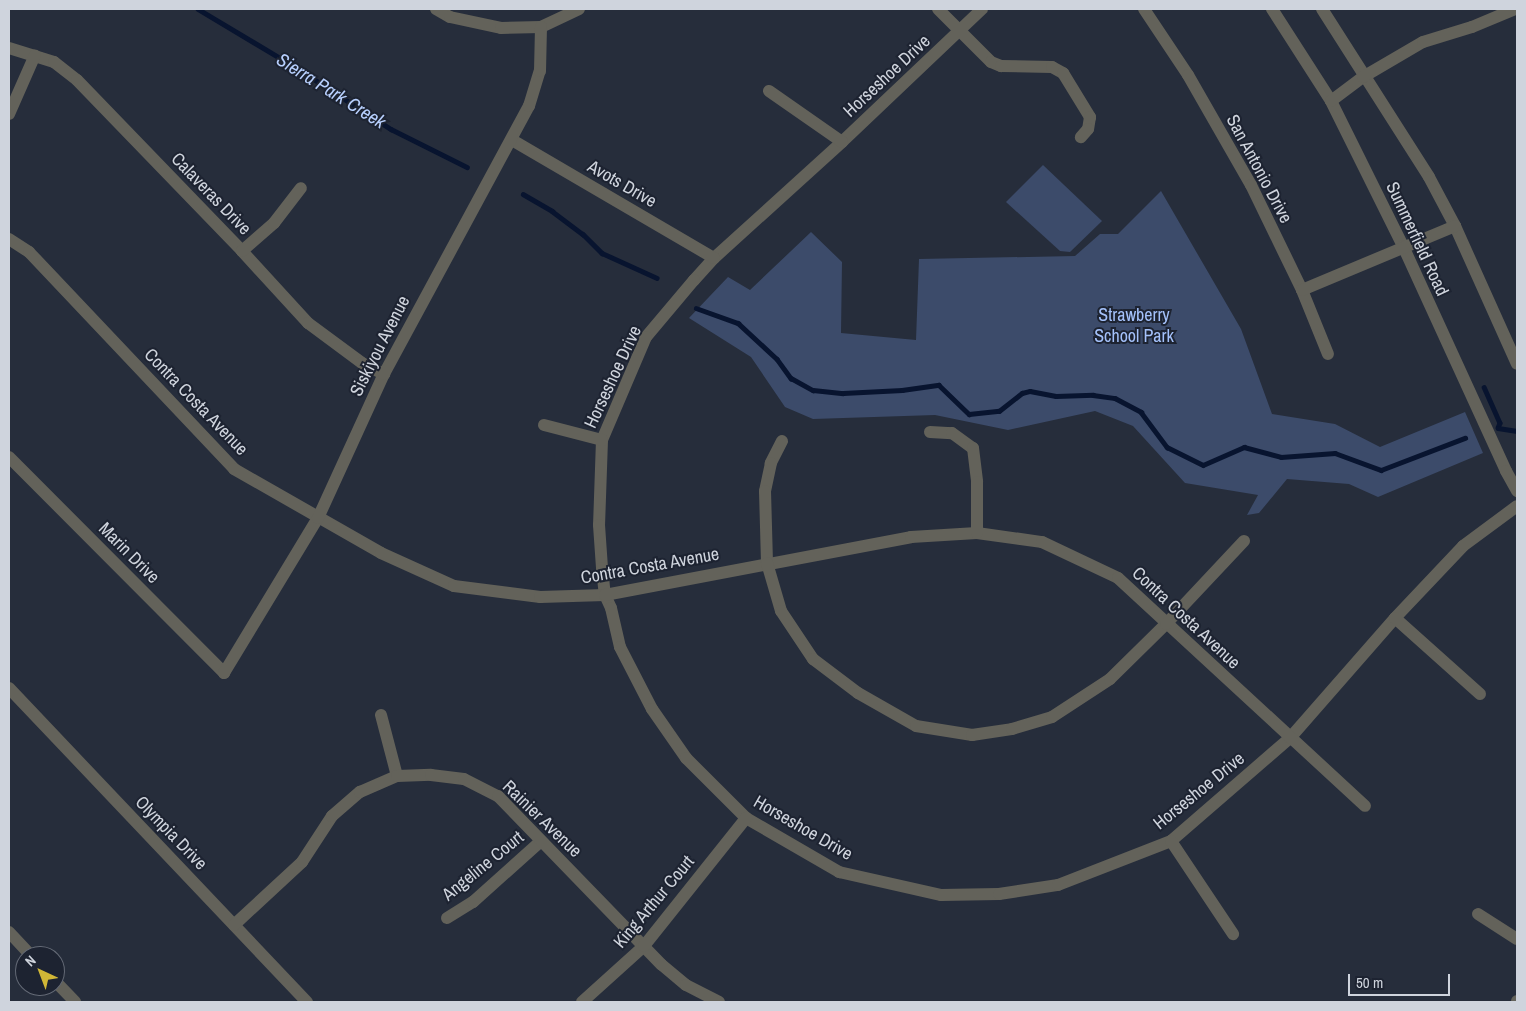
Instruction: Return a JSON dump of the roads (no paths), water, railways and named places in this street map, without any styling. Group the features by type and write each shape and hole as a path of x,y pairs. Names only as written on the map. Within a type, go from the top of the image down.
{"street":[{"path":"436,9 450,17 501,28 541,27 579,9"},
{"path":"938,9 992,62 1002,66 1052,67 1063,73 1090,117 1088,129 1081,137"},
{"name":"Horseshoe Drive","path":"982,9 842,142 714,258 646,338 602,440 599,525 605,595 611,608 620,647 652,709 686,758 746,818 839,872 941,895 999,894 1058,885 1171,841 1290,738 1395,618 1463,546 1517,506"},
{"name":"San Antonio Drive","path":"1144,9 1188,75 1252,186 1302,290 1328,354"},
{"name":"Summerfield Road","path":"1272,9 1331,101 1403,246 1506,471 1517,491"},
{"name":"Summerfield Road","path":"1322,9 1363,76 1414,151 1455,226 1517,364"},
{"path":"1331,101 1363,76 1423,42 1472,27 1515,9"},
{"name":"Siskiyou Avenue","path":"224,673 318,518 384,374 500,156 512,140 529,106 540,71 541,27"},
{"name":"Calaveras Drive","path":"9,48 54,62 76,80 242,251 308,323 362,363 384,374"},
{"path":"9,114 35,55"},
{"path":"769,91 842,142"},
{"name":"Avots Drive","path":"512,140 714,258"},
{"path":"242,251 274,222 301,188"},
{"path":"1302,290 1403,246 1455,226"},
{"name":"Contra Costa Avenue","path":"9,239 29,252 234,469 381,553 454,586 540,598 605,595 911,537 977,533 1042,542 1118,578 1365,806"},
{"path":"544,424 602,440"},
{"path":"930,432 952,433 973,448 977,482 977,533"},
{"path":"782,441 771,463 765,491 767,563 781,611 814,658 858,693 916,726 972,735 1012,729 1052,717 1110,679 1166,624 1244,540"},
{"name":"Marin Drive","path":"9,457 224,673"},
{"path":"1395,618 1480,694"},
{"name":"Olympia Drive","path":"9,688 307,1002"},
{"path":"381,715 397,776"},
{"name":"Rainier Avenue","path":"234,925 302,862 332,816 360,792 397,776 431,775 464,779 498,796 644,946 686,985 719,1002"},
{"name":"King Arthur Court","path":"582,1002 644,946 746,818"},
{"name":"Angeline Court","path":"447,918 473,902 541,841"},
{"path":"1171,841 1233,934"},
{"path":"1478,914 1517,939"},
{"path":"9,932 22,946"},
{"path":"65,992 75,1002"}],"waterway":[{"name":"Sierra Park Creek","path":"198,9 292,65 391,129 467,167"},
{"name":"Sierra Park Creek","path":"523,194 552,211 583,234 602,253 657,278"},
{"name":"Sierra Park Creek","path":"696,308 738,323 777,359 791,378 813,390 843,393 902,390 939,385 969,414 999,411 1022,393 1030,391 1056,396 1093,395 1115,398 1141,412 1167,447 1203,465 1244,447 1281,457 1335,453 1381,470 1465,438"},
{"path":"1484,387 1500,423 1498,428 1517,431"}],"park label":[{"name":"Strawberry School Park","path":"1134,326"}]}
